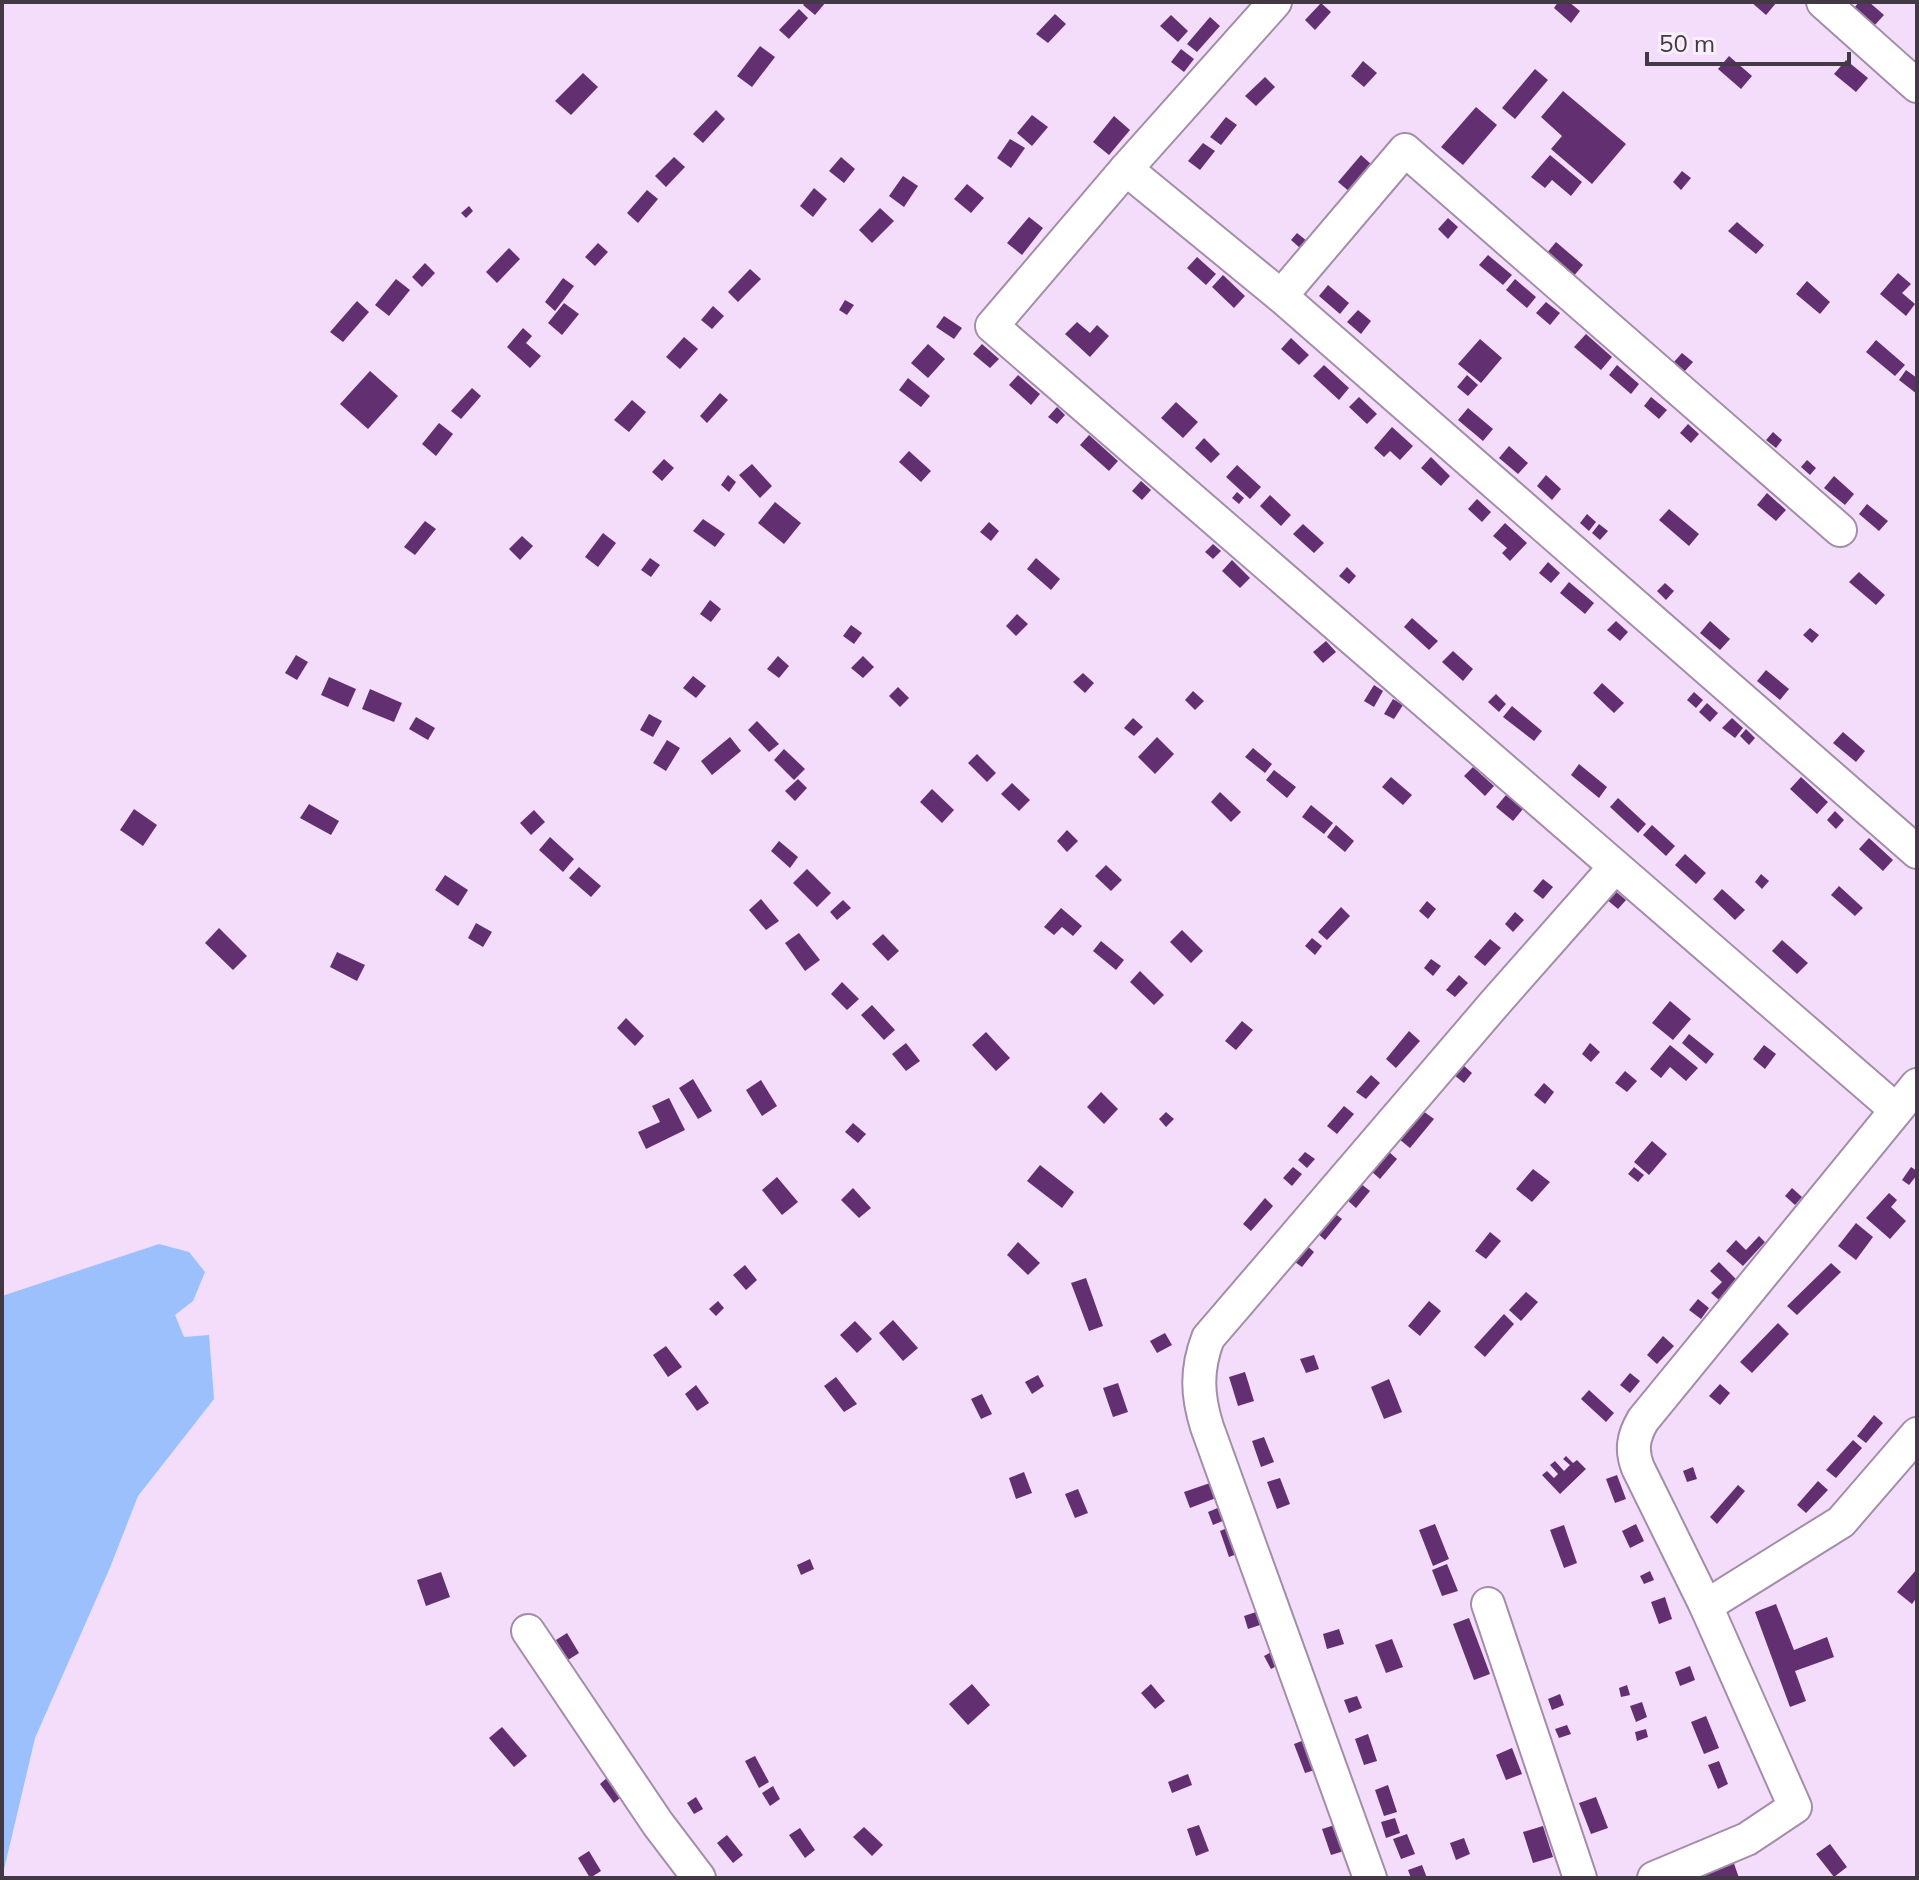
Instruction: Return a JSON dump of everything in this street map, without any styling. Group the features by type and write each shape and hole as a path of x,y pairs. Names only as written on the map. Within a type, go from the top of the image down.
{"street":[{"path":"1275,2 992,326 1895,1109"},
{"path":"1823,2 1917,86"},
{"path":"1281,296 1405,150 1840,530"},
{"path":"1126,169 1281,296 1917,852"},
{"path":"1370,1878 1207,1427 1198,1378 1202,1354 1208,1338 1615,867"},
{"path":"1654,1878 1735,1845 1795,1807 1706,1606 1638,1468 1633,1448 1638,1429 1917,1085"},
{"path":"1706,1606 1841,1522 1917,1434"},
{"path":"1488,1604 1580,1878"},
{"path":"528,1631 658,1824 699,1878"}],"water":[{"path":"159,1244 189,1252 205,1272 193,1301 175,1315 184,1337 209,1335 214,1399 138,1496 35,1738 2,1878 2,1296"}],"building":[{"path":"806,2 826,2 815,15 803,5"},
{"path":"1558,2 1569,2 1580,11 1571,23 1554,8"},
{"path":"1751,2 1777,2 1766,15"},
{"path":"1859,2 1869,2 1884,15 1874,26 1854,8"},
{"path":"1321,3 1331,12 1315,30 1305,20"},
{"path":"799,9 808,18 789,39 779,30"},
{"path":"1055,14 1066,24 1048,43 1036,34"},
{"path":"1171,15 1188,31 1178,42 1160,26"},
{"path":"1210,17 1220,26 1197,52 1187,44"},
{"path":"760,46 775,57 752,87 737,76"},
{"path":"1181,49 1194,59 1184,72 1171,62"},
{"path":"1729,56 1752,76 1741,89 1718,69"},
{"path":"1846,60 1868,78 1856,92 1834,74"},
{"path":"1363,61 1377,73 1364,87 1351,76"},
{"path":"1535,69 1548,80 1515,119 1502,108"},
{"path":"583,73 598,87 571,115 555,101"},
{"path":"1265,77 1275,87 1256,106 1245,96"},
{"path":"1563,91 1626,144 1592,184 1551,149 1562,136 1541,117"},
{"path":"1476,107 1497,125 1463,165 1441,147"},
{"path":"716,110 725,119 703,143 693,134"},
{"path":"1032,115 1048,127 1032,146 1017,133"},
{"path":"1114,116 1130,130 1109,155 1093,142"},
{"path":"1226,117 1237,125 1221,145 1210,137"},
{"path":"1010,139 1025,148 1011,168 997,158"},
{"path":"1203,143 1215,151 1200,170 1188,161"},
{"path":"1361,155 1372,165 1350,192 1338,182"},
{"path":"1550,155 1582,182 1571,196 1552,180 1545,188 1531,177"},
{"path":"674,157 685,167 666,187 655,176"},
{"path":"841,157 855,169 844,183 829,171"},
{"path":"1682,171 1691,178 1681,190 1673,182"},
{"path":"903,176 918,186 904,207 889,196"},
{"path":"967,184 984,198 971,213 954,199"},
{"path":"814,188 827,199 813,217 800,206"},
{"path":"647,190 658,199 638,223 627,213"},
{"path":"469,206 473,211 466,218 461,213"},
{"path":"880,208 894,221 872,243 859,230"},
{"path":"1029,217 1043,228 1022,255 1007,243"},
{"path":"1448,218 1458,227 1448,239 1438,229"},
{"path":"1737,222 1764,245 1756,254 1728,231"},
{"path":"1297,233 1307,241 1300,248 1291,240"},
{"path":"1556,242 1583,265 1573,277 1546,254"},
{"path":"598,243 608,252 595,266 585,257"},
{"path":"509,248 520,259 497,283 486,272"},
{"path":"1488,255 1512,275 1503,285 1479,265"},
{"path":"1197,257 1216,274 1206,285 1187,268"},
{"path":"425,263 435,273 422,287 412,277"},
{"path":"750,269 761,279 738,302 728,292"},
{"path":"1898,273 1911,284 1902,293 1915,304 1906,316 1880,294"},
{"path":"1223,275 1245,296 1234,308 1212,287"},
{"path":"563,278 574,286 555,311 545,302"},
{"path":"396,279 410,290 389,316 375,305"},
{"path":"1515,279 1536,297 1527,308 1506,290"},
{"path":"1807,281 1830,302 1820,314 1796,294"},
{"path":"1328,285 1349,303 1340,314 1319,296"},
{"path":"845,300 854,305 847,315 839,310"},
{"path":"357,301 369,312 343,342 330,332"},
{"path":"1546,302 1560,313 1550,325 1536,313"},
{"path":"564,303 579,314 562,335 548,323"},
{"path":"713,306 724,316 712,329 701,320"},
{"path":"1358,310 1371,321 1361,334 1347,322"},
{"path":"944,316 962,328 954,339 936,327"},
{"path":"1077,322 1090,333 1097,325 1109,336 1090,357 1065,334"},
{"path":"523,328 532,336 526,343 541,356 530,368 507,347"},
{"path":"1586,334 1612,357 1601,370 1574,347"},
{"path":"684,337 698,349 680,369 666,357"},
{"path":"1291,338 1309,355 1299,365 1281,349"},
{"path":"1480,339 1502,358 1481,383 1458,364"},
{"path":"1876,340 1905,365 1895,376 1866,352"},
{"path":"928,344 945,359 928,378 911,363"},
{"path":"982,344 999,359 990,368 973,354"},
{"path":"1682,353 1693,362 1684,372 1673,363"},
{"path":"1324,365 1349,388 1339,400 1313,376"},
{"path":"1617,365 1639,384 1631,394 1609,375"},
{"path":"1906,370 1917,378 1917,394 1899,380"},
{"path":"370,371 398,396 368,429 340,404"},
{"path":"1018,375 1040,394 1031,405 1009,385"},
{"path":"1467,375 1478,385 1468,396 1457,387"},
{"path":"908,378 930,396 921,407 899,390"},
{"path":"472,388 481,396 461,419 451,411"},
{"path":"720,393 728,400 707,423 700,416"},
{"path":"1359,397 1377,414 1367,424 1349,407"},
{"path":"1651,397 1667,410 1659,419 1644,406"},
{"path":"632,400 646,412 629,432 614,420"},
{"path":"1176,402 1198,422 1183,438 1161,418"},
{"path":"1057,407 1065,415 1057,424 1048,417"},
{"path":"1468,408 1493,429 1483,441 1458,420"},
{"path":"439,423 453,434 436,456 422,444"},
{"path":"1688,424 1699,434 1691,443 1680,433"},
{"path":"1392,427 1413,446 1400,460 1390,451 1384,457 1374,448"},
{"path":"1773,432 1782,440 1776,448 1766,440"},
{"path":"1089,435 1118,461 1109,471 1080,445"},
{"path":"1204,438 1220,454 1211,463 1195,448"},
{"path":"1509,446 1528,463 1518,474 1499,458"},
{"path":"909,451 931,471 921,482 899,462"},
{"path":"1431,457 1450,476 1441,486 1421,468"},
{"path":"664,459 674,468 662,481 652,472"},
{"path":"1807,460 1816,468 1810,475 1801,467"},
{"path":"752,464 772,486 760,498 739,475"},
{"path":"1237,465 1261,487 1250,499 1226,477"},
{"path":"728,475 736,482 729,492 721,485"},
{"path":"1546,475 1561,489 1552,500 1537,486"},
{"path":"1834,476 1854,494 1845,505 1824,488"},
{"path":"1141,481 1151,490 1142,500 1132,491"},
{"path":"1237,492 1244,498 1239,504 1232,498"},
{"path":"1767,493 1786,510 1776,521 1757,505"},
{"path":"1270,495 1291,515 1281,526 1260,506"},
{"path":"1477,499 1491,512 1482,522 1468,509"},
{"path":"775,502 801,523 784,544 758,523"},
{"path":"1867,504 1888,521 1879,531 1859,514"},
{"path":"1669,509 1699,534 1689,546 1659,520"},
{"path":"1587,514 1596,522 1589,531 1580,523"},
{"path":"703,519 725,534 715,547 693,531"},
{"path":"425,521 436,529 415,555 404,547"},
{"path":"989,522 999,531 991,541 980,532"},
{"path":"1505,523 1527,543 1510,561 1502,553 1507,548 1493,536"},
{"path":"1303,524 1324,543 1314,553 1293,534"},
{"path":"1599,524 1608,531 1600,540 1592,533"},
{"path":"603,533 616,543 598,567 585,557"},
{"path":"522,536 533,546 520,560 509,549"},
{"path":"1213,544 1221,551 1213,559 1205,552"},
{"path":"650,558 660,565 651,577 641,570"},
{"path":"1036,558 1060,579 1051,590 1027,569"},
{"path":"1232,560 1250,578 1240,588 1222,571"},
{"path":"1548,562 1560,573 1551,583 1539,573"},
{"path":"1347,567 1356,576 1349,584 1339,576"},
{"path":"1859,572 1885,595 1876,605 1849,582"},
{"path":"1569,582 1594,603 1585,614 1560,593"},
{"path":"1665,583 1674,591 1666,600 1657,591"},
{"path":"710,600 721,609 711,622 700,614"},
{"path":"1017,614 1028,624 1016,636 1006,626"},
{"path":"1412,618 1438,641 1429,650 1404,627"},
{"path":"1616,621 1628,632 1620,641 1607,630"},
{"path":"1710,621 1730,639 1720,650 1700,633"},
{"path":"851,625 862,633 854,644 843,636"},
{"path":"1810,628 1819,635 1812,643 1803,635"},
{"path":"1326,641 1336,652 1323,663 1313,652"},
{"path":"1453,651 1473,669 1463,681 1442,662"},
{"path":"296,655 308,662 297,680 285,673"},
{"path":"778,656 789,666 779,678 767,669"},
{"path":"863,656 874,667 863,678 851,668"},
{"path":"1766,670 1789,689 1780,700 1757,681"},
{"path":"1083,673 1094,683 1085,693 1073,682"},
{"path":"693,676 706,686 696,698 683,688"},
{"path":"329,677 356,689 348,707 321,695"},
{"path":"1602,683 1624,703 1614,713 1593,693"},
{"path":"1374,685 1383,691 1374,707 1364,701"},
{"path":"898,687 909,698 900,707 889,696"},
{"path":"370,689 402,703 394,722 362,709"},
{"path":"1193,691 1204,701 1195,710 1185,700"},
{"path":"1694,692 1703,700 1696,708 1687,700"},
{"path":"1496,694 1506,704 1499,712 1488,702"},
{"path":"1393,699 1403,705 1394,719 1384,714"},
{"path":"1707,703 1718,713 1710,722 1699,712"},
{"path":"1512,706 1542,731 1534,741 1503,717"},
{"path":"649,714 662,721 653,737 640,730"},
{"path":"416,717 435,728 428,740 409,729"},
{"path":"1133,718 1143,727 1134,736 1124,728"},
{"path":"1732,718 1743,728 1735,738 1722,728"},
{"path":"757,721 779,744 769,752 748,730"},
{"path":"1746,729 1755,738 1749,745 1740,736"},
{"path":"1843,732 1865,751 1856,762 1833,743"},
{"path":"730,737 741,751 712,775 701,761"},
{"path":"1157,737 1174,754 1155,774 1138,757"},
{"path":"667,740 680,748 666,771 653,763"},
{"path":"1253,748 1272,764 1265,773 1245,757"},
{"path":"784,749 805,769 794,780 774,760"},
{"path":"977,754 996,773 987,782 968,763"},
{"path":"1579,764 1607,787 1599,798 1571,775"},
{"path":"1473,767 1494,786 1485,796 1464,776"},
{"path":"1274,770 1296,787 1287,798 1266,780"},
{"path":"1391,777 1412,795 1403,805 1382,787"},
{"path":"1801,777 1828,802 1817,814 1790,789"},
{"path":"798,779 807,788 795,801 785,791"},
{"path":"1012,783 1030,800 1019,811 1001,794"},
{"path":"932,789 954,810 942,823 920,802"},
{"path":"1220,792 1241,812 1231,822 1211,802"},
{"path":"1506,795 1523,809 1513,821 1496,807"},
{"path":"1618,798 1646,824 1638,833 1610,807"},
{"path":"309,804 339,821 331,835 300,818"},
{"path":"1311,805 1333,823 1324,834 1302,817"},
{"path":"134,809 157,825 143,846 120,830"},
{"path":"534,810 545,822 531,835 520,823"},
{"path":"1835,811 1844,820 1836,829 1827,820"},
{"path":"1336,825 1354,841 1345,852 1327,837"},
{"path":"1652,825 1675,846 1666,856 1643,835"},
{"path":"1067,830 1078,841 1067,852 1057,841"},
{"path":"550,837 574,859 563,872 539,850"},
{"path":"1869,838 1893,860 1883,871 1859,849"},
{"path":"779,841 798,857 790,868 771,851"},
{"path":"1685,854 1706,873 1696,884 1675,865"},
{"path":"1106,865 1122,880 1111,891 1095,876"},
{"path":"579,867 601,886 591,897 569,878"},
{"path":"807,869 831,893 817,907 793,883"},
{"path":"1761,874 1769,881 1762,889 1755,882"},
{"path":"445,875 468,890 458,906 435,890"},
{"path":"1543,879 1553,887 1543,899 1533,891"},
{"path":"1839,886 1863,908 1855,916 1831,895"},
{"path":"1722,889 1745,910 1735,920 1713,899"},
{"path":"1614,890 1626,900 1618,909 1606,899"},
{"path":"761,899 779,921 766,930 749,910"},
{"path":"843,900 851,908 837,920 830,912"},
{"path":"1427,901 1436,909 1428,919 1419,911"},
{"path":"1341,907 1350,916 1327,940 1318,932"},
{"path":"1061,908 1082,926 1073,936 1062,927 1054,935 1044,927"},
{"path":"1515,912 1524,920 1513,932 1505,924"},
{"path":"476,923 492,932 483,947 468,938"},
{"path":"219,928 247,956 233,970 205,943"},
{"path":"1182,930 1203,951 1191,963 1170,942"},
{"path":"799,933 820,960 805,971 785,943"},
{"path":"883,934 899,951 888,961 872,944"},
{"path":"1312,938 1322,946 1315,955 1305,946"},
{"path":"1490,939 1501,948 1485,966 1474,957"},
{"path":"1782,940 1808,963 1797,974 1772,951"},
{"path":"1101,941 1124,960 1116,970 1093,951"},
{"path":"337,952 365,965 357,981 330,967"},
{"path":"1431,959 1441,966 1433,976 1424,968"},
{"path":"1140,971 1164,995 1154,1005 1130,982"},
{"path":"1459,975 1468,983 1455,997 1446,990"},
{"path":"842,982 859,999 847,1010 831,994"},
{"path":"1670,1001 1691,1019 1673,1040 1652,1023"},
{"path":"872,1005 895,1030 884,1040 861,1015"},
{"path":"626,1018 644,1036 635,1046 617,1028"},
{"path":"1242,1021 1253,1030 1236,1050 1225,1041"},
{"path":"1409,1031 1420,1041 1396,1068 1386,1059"},
{"path":"986,1032 1010,1058 996,1071 972,1045"},
{"path":"1689,1034 1714,1054 1706,1064 1682,1043"},
{"path":"906,1043 920,1061 906,1071 892,1054"},
{"path":"1590,1043 1600,1052 1591,1062 1582,1054"},
{"path":"1670,1045 1698,1068 1686,1081 1670,1067 1661,1078 1650,1069"},
{"path":"1764,1045 1776,1054 1765,1069 1753,1059"},
{"path":"1463,1065 1472,1073 1464,1083 1454,1075"},
{"path":"1625,1071 1637,1081 1627,1092 1615,1083"},
{"path":"1371,1075 1380,1083 1366,1099 1356,1092"},
{"path":"693,1079 712,1111 698,1119 679,1088"},
{"path":"761,1080 777,1106 762,1116 746,1090"},
{"path":"1544,1083 1554,1092 1545,1104 1534,1095"},
{"path":"1101,1092 1118,1109 1104,1124 1087,1107"},
{"path":"669,1098 685,1130 646,1149 638,1132 660,1122 652,1106"},
{"path":"1344,1106 1354,1114 1337,1134 1327,1126"},
{"path":"1423,1111 1434,1119 1410,1148 1399,1139"},
{"path":"1166,1112 1174,1119 1166,1127 1159,1119"},
{"path":"853,1123 866,1134 858,1143 845,1132"},
{"path":"1652,1141 1667,1154 1649,1175 1634,1162"},
{"path":"1388,1151 1397,1159 1380,1179 1371,1171"},
{"path":"1305,1152 1315,1159 1307,1168 1298,1160"},
{"path":"1040,1165 1074,1192 1062,1208 1027,1181"},
{"path":"1293,1167 1302,1174 1292,1186 1283,1178"},
{"path":"1634,1167 1644,1175 1638,1182 1628,1174"},
{"path":"1911,1167 1917,1175 1909,1185 1902,1180"},
{"path":"1533,1169 1550,1182 1532,1202 1516,1189"},
{"path":"777,1177 798,1202 782,1215 762,1190"},
{"path":"1360,1183 1370,1191 1356,1208 1346,1199"},
{"path":"853,1188 871,1208 859,1218 841,1200"},
{"path":"1792,1188 1802,1197 1795,1205 1785,1196"},
{"path":"1889,1193 1897,1200 1891,1207 1906,1221 1890,1239 1866,1218"},
{"path":"1265,1198 1273,1206 1251,1231 1243,1224"},
{"path":"1333,1212 1342,1219 1325,1240 1316,1232"},
{"path":"1856,1223 1873,1237 1856,1260 1838,1246"},
{"path":"1490,1232 1501,1241 1486,1259 1475,1251"},
{"path":"1759,1236 1765,1242 1743,1266 1726,1251 1736,1240 1746,1250"},
{"path":"1018,1242 1040,1263 1028,1275 1007,1255"},
{"path":"1305,1244 1314,1252 1302,1267 1292,1260"},
{"path":"1719,1262 1738,1281 1719,1300 1711,1293 1722,1282 1710,1271"},
{"path":"1831,1263 1841,1272 1797,1315 1787,1306"},
{"path":"745,1265 757,1280 746,1290 733,1275"},
{"path":"1086,1278 1103,1326 1089,1331 1071,1283"},
{"path":"1526,1292 1538,1302 1521,1321 1509,1310"},
{"path":"1698,1299 1709,1308 1701,1319 1689,1310"},
{"path":"718,1301 724,1308 716,1316 709,1309"},
{"path":"1429,1301 1441,1311 1420,1336 1408,1326"},
{"path":"1504,1314 1514,1324 1485,1357 1474,1347"},
{"path":"893,1320 918,1348 903,1361 879,1333"},
{"path":"855,1321 872,1339 857,1353 840,1335"},
{"path":"1778,1323 1789,1334 1752,1373 1740,1362"},
{"path":"1165,1333 1172,1345 1157,1353 1150,1341"},
{"path":"1663,1336 1674,1346 1657,1364 1647,1355"},
{"path":"666,1346 682,1367 668,1377 653,1355"},
{"path":"1314,1355 1319,1369 1306,1373 1300,1359"},
{"path":"1245,1372 1254,1401 1238,1406 1229,1377"},
{"path":"1630,1373 1640,1381 1630,1393 1620,1385"},
{"path":"1038,1375 1044,1386 1032,1394 1025,1382"},
{"path":"836,1377 857,1404 844,1412 824,1386"},
{"path":"1389,1379 1402,1412 1384,1419 1371,1387"},
{"path":"1118,1383 1128,1412 1113,1417 1103,1388"},
{"path":"1720,1384 1730,1393 1720,1405 1709,1396"},
{"path":"696,1385 709,1403 697,1411 685,1394"},
{"path":"1589,1390 1614,1413 1606,1422 1581,1399"},
{"path":"982,1394 992,1414 981,1419 971,1399"},
{"path":"1874,1415 1883,1423 1866,1443 1857,1436"},
{"path":"1264,1437 1274,1462 1261,1467 1252,1441"},
{"path":"1853,1440 1862,1448 1836,1478 1826,1470"},
{"path":"1566,1456 1573,1463 1577,1460 1586,1469 1560,1494 1542,1475 1547,1471 1554,1478 1558,1474 1550,1465 1555,1461 1564,1471 1570,1465 1563,1459"},
{"path":"1693,1467 1697,1479 1687,1482 1683,1471"},
{"path":"1024,1472 1032,1493 1016,1499 1009,1478"},
{"path":"1617,1475 1626,1499 1615,1503 1606,1479"},
{"path":"1280,1478 1290,1504 1277,1509 1267,1482"},
{"path":"1818,1481 1828,1490 1806,1513 1797,1505"},
{"path":"1210,1483 1216,1498 1190,1508 1184,1492"},
{"path":"1738,1485 1745,1491 1717,1524 1710,1517"},
{"path":"1078,1489 1088,1513 1075,1518 1065,1494"},
{"path":"1220,1507 1225,1520 1213,1525 1208,1512"},
{"path":"1435,1524 1449,1559 1433,1566 1419,1530"},
{"path":"1636,1524 1644,1541 1630,1548 1622,1531"},
{"path":"1564,1525 1577,1563 1564,1568 1550,1530"},
{"path":"1232,1526 1242,1552 1229,1557 1220,1531"},
{"path":"810,1559 814,1569 801,1575 797,1565"},
{"path":"1447,1564 1458,1591 1442,1596 1432,1570"},
{"path":"1917,1569 1917,1597 1912,1604 1897,1592"},
{"path":"1650,1571 1654,1580 1644,1584 1640,1576"},
{"path":"441,1572 450,1597 426,1606 417,1580"},
{"path":"1665,1597 1672,1619 1659,1624 1651,1602"},
{"path":"1776,1604 1794,1650 1827,1637 1834,1657 1795,1671 1806,1701 1790,1707 1755,1612"},
{"path":"1256,1612 1260,1625 1248,1629 1244,1616"},
{"path":"1469,1618 1490,1674 1474,1680 1453,1624"},
{"path":"1339,1629 1344,1644 1327,1649 1323,1634"},
{"path":"567,1633 579,1653 568,1660 556,1640"},
{"path":"1392,1639 1403,1667 1386,1673 1375,1645"},
{"path":"1277,1649 1284,1662 1271,1669 1264,1656"},
{"path":"1690,1666 1695,1680 1680,1686 1675,1672"},
{"path":"972,1684 990,1705 968,1725 949,1704"},
{"path":"1151,1684 1165,1701 1155,1709 1141,1693"},
{"path":"1627,1685 1630,1695 1621,1697 1619,1688"},
{"path":"1560,1694 1564,1705 1552,1710 1548,1699"},
{"path":"1357,1696 1362,1708 1349,1713 1344,1700"},
{"path":"1642,1702 1647,1717 1636,1722 1630,1706"},
{"path":"1706,1716 1719,1748 1704,1754 1691,1722"},
{"path":"1567,1725 1571,1734 1559,1738 1555,1729"},
{"path":"502,1727 527,1756 514,1767 489,1738"},
{"path":"1646,1729 1648,1737 1637,1741 1635,1732"},
{"path":"1368,1734 1377,1761 1364,1765 1355,1739"},
{"path":"1307,1739 1318,1769 1305,1773 1294,1744"},
{"path":"1512,1748 1522,1774 1506,1780 1496,1755"},
{"path":"755,1756 769,1782 759,1788 745,1761"},
{"path":"1719,1761 1728,1784 1718,1789 1708,1765"},
{"path":"1188,1774 1192,1785 1172,1793 1168,1782"},
{"path":"610,1775 625,1794 614,1803 600,1784"},
{"path":"1388,1785 1397,1812 1384,1816 1375,1790"},
{"path":"773,1786 780,1799 770,1806 762,1793"},
{"path":"696,1797 703,1809 694,1814 687,1803"},
{"path":"1596,1797 1608,1828 1591,1834 1579,1803"},
{"path":"1395,1818 1400,1833 1386,1838 1381,1822"},
{"path":"1199,1825 1209,1851 1196,1856 1187,1829"},
{"path":"1335,1825 1344,1851 1331,1855 1322,1829"},
{"path":"1543,1826 1553,1857 1533,1863 1523,1832"},
{"path":"864,1827 883,1845 872,1856 853,1837"},
{"path":"800,1828 815,1850 805,1858 789,1835"},
{"path":"1407,1834 1415,1854 1401,1859 1393,1839"},
{"path":"727,1835 743,1855 733,1863 717,1843"},
{"path":"1464,1838 1470,1854 1456,1860 1450,1843"},
{"path":"1830,1844 1847,1867 1834,1877 1816,1854"},
{"path":"589,1851 601,1871 590,1878 578,1858"},
{"path":"1731,1855 1739,1878 1688,1878"},
{"path":"1422,1865 1427,1878 1411,1878 1408,1870"}]}
